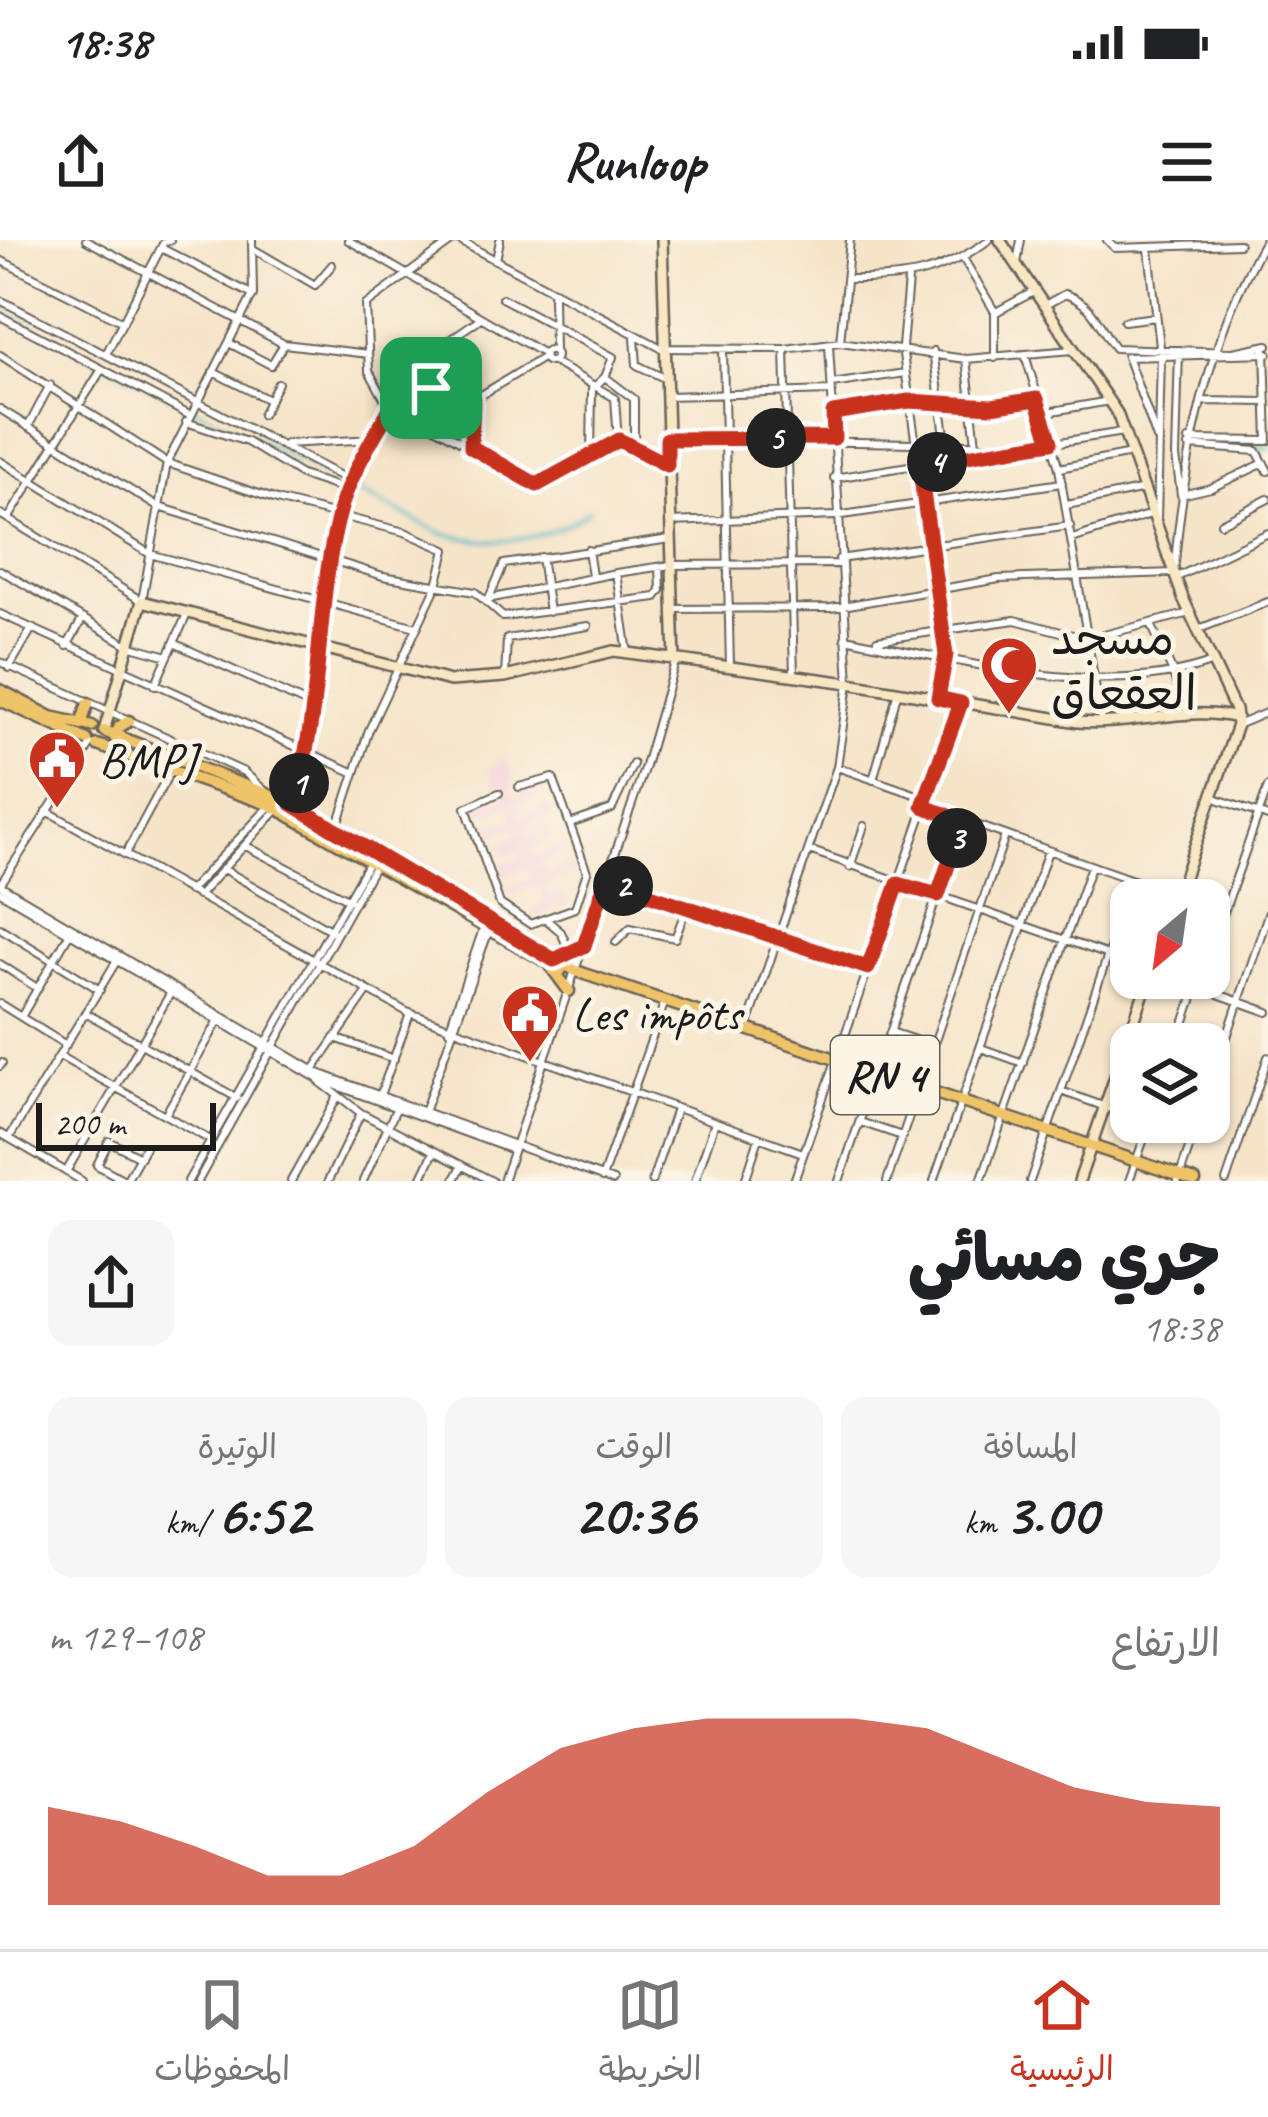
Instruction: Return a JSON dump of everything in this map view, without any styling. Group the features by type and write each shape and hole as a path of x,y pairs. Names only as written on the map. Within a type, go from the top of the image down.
{"main road":[{"name":"RN 4","path":"0,690 51,717 98,729 272,802 376,857 552,963"},
{"name":"RN 4","path":"0,700 92,743 272,802 292,804 552,963 1195,1181"},
{"path":"88,703 98,729 92,743"},
{"path":"98,729 129,721"},
{"path":"64,733 79,761"},
{"path":"568,991 552,963 584,946"}],"street":[{"path":"86,240 284,344 369,354"},
{"path":"98,729 142,602 167,464 253,295 252,240"},
{"path":"348,240 410,272 478,320 617,401 619,440"},
{"path":"619,440 537,485 392,405 371,376 366,305 456,240 661,348 785,350 840,342 966,358 1075,350"},
{"path":"496,260 500,240"},
{"path":"488,598 503,617 658,595 670,538 667,396 661,348 662,240"},
{"path":"840,342 850,240"},
{"path":"846,279 908,280 963,258 988,240"},
{"path":"1000,240 1126,432 1174,576 1237,722 1184,879"},
{"path":"1017,263 1021,240"},
{"path":"1106,240 1109,247 1149,249 1172,243 1234,243"},
{"path":"1174,576 1189,442 1216,354 1264,240"},
{"path":"106,354 165,243 253,295"},
{"path":"1149,249 1161,352 1156,518"},
{"path":"255,250 315,286 332,265"},
{"path":"963,258 995,312 995,358"},
{"path":"0,260 122,322"},
{"path":"908,280 902,347 946,655 938,698"},
{"path":"995,312 1035,291"},
{"path":"553,292 553,362"},
{"path":"1046,305 1065,294 1084,302 1101,319 1112,346 1126,353 1233,355 1267,350 1268,441 1189,442"},
{"path":"502,298 613,357 605,377 593,387 591,455"},
{"path":"0,300 282,444 349,486"},
{"path":"0,316 188,418 247,442 301,475 349,486"},
{"path":"1124,321 1156,317"},
{"path":"292,804 309,753 332,562 349,486 414,362 478,320"},
{"path":"635,336 637,364 664,378"},
{"path":"229,343 271,365 284,344"},
{"path":"747,1028 837,767 849,683 836,516 830,345"},
{"path":"723,349 730,667"},
{"path":"785,350 794,675"},
{"path":"411,415 431,388 473,400 554,351"},
{"path":"933,351 946,442"},
{"path":"1126,353 1159,442"},
{"path":"1179,353 1176,456 1181,495"},
{"path":"0,355 167,464 440,545 448,554 355,772 337,828"},
{"path":"1026,357 1067,505 1101,724"},
{"path":"966,358 976,444"},
{"path":"102,369 33,481 2,516 142,602 450,680 505,677 575,656 628,653 1101,724 1189,716 1237,722 1268,712"},
{"path":"213,372 269,400"},
{"path":"667,396 787,393 905,373"},
{"path":"605,377 634,399 634,449"},
{"path":"262,415 278,382"},
{"path":"28,427 50,385"},
{"path":"833,413 909,401 972,406 1037,399"},
{"path":"1202,401 1268,399"},
{"path":"471,447 473,400"},
{"path":"1042,413 1109,401"},
{"path":"0,409 157,506 332,562 488,598 544,584 665,566 839,561 1070,526"},
{"path":"834,478 1126,432"},
{"path":"667,439 834,438 976,444 997,450"},
{"path":"282,444 373,439"},
{"path":"619,440 667,465"},
{"path":"1189,442 1268,450"},
{"path":"1181,495 1266,467 1257,451"},
{"path":"1059,468 1134,453"},
{"path":"0,460 150,554 416,627"},
{"path":"669,522 836,516 1062,483"},
{"path":"1067,505 1145,489"},
{"path":"1221,524 1268,499"},
{"path":"1072,539 1156,518"},
{"path":"672,609 792,610 999,579 1174,576 1268,533"},
{"path":"488,598 501,566 670,538"},
{"path":"588,550 592,576"},
{"path":"541,557 549,612"},
{"path":"503,1181 675,662 665,566"},
{"path":"0,570 128,645 168,656"},
{"path":"616,573 628,653"},
{"path":"1198,628 1268,602"},
{"path":"155,685 188,612"},
{"path":"0,614 120,672 355,772"},
{"path":"867,642 1020,620 1088,639 1190,614"},
{"path":"68,646 82,620"},
{"path":"1150,624 1189,716"},
{"path":"505,677 507,639 588,626"},
{"path":"9,668 31,630"},
{"path":"845,638 1094,682 1174,675 1213,662"},
{"path":"174,643 314,707"},
{"path":"0,662 244,772 272,802"},
{"path":"873,780 898,691"},
{"path":"794,1181 961,703"},
{"path":"0,888 92,743"},
{"path":"570,824 612,808 634,764"},
{"path":"837,767 963,821 1131,879"},
{"path":"125,855 172,768"},
{"path":"499,793 466,808 500,904 530,924 548,921 575,908 587,878 553,778 519,787"},
{"path":"1230,892 1268,787"},
{"path":"1212,797 1268,817"},
{"path":"190,891 244,845 272,802"},
{"path":"198,896 272,802"},
{"path":"47,811 411,1013 803,1153"},
{"path":"838,1181 963,821"},
{"path":"850,867 864,826"},
{"path":"886,1181 1005,836"},
{"path":"244,845 349,900"},
{"path":"809,850 1110,956"},
{"path":"934,1181 1048,851"},
{"path":"318,964 376,857"},
{"path":"188,1181 270,1049 376,857"},
{"path":"981,1181 1091,866"},
{"path":"224,868 332,931"},
{"path":"606,880 868,968"},
{"path":"0,888 69,934 216,1018"},
{"path":"0,888 314,1075 396,1108 613,1181"},
{"path":"616,942 630,928 675,938 687,907"},
{"path":"561,932 564,914"},
{"path":"1230,1030 1268,914"},
{"path":"548,921 561,932 571,956"},
{"path":"423,1115 487,927"},
{"path":"0,928 100,990"},
{"path":"21,1017 69,934"},
{"path":"1045,1181 1030,1179 1110,947"},
{"path":"9,1138 118,959"},
{"path":"0,964 37,988"},
{"path":"314,1075 368,991"},
{"path":"67,1172 170,994"},
{"path":"1230,998 1268,1012"},
{"path":"1079,1181 1142,999"},
{"path":"601,1179 665,1000"},
{"path":"0,1004 66,1045"},
{"path":"86,1013 237,1098"},
{"path":"380,1095 411,1013"},
{"path":"165,1115 216,1018"},
{"path":"891,1031 933,1046"},
{"path":"335,1038 394,1059"},
{"path":"980,1048 1023,1063"},
{"path":"198,1181 237,1098 270,1049"},
{"path":"59,1056 215,1143"},
{"path":"1226,1181 1268,1057"},
{"path":"314,1075 380,1095 423,1115"},
{"path":"314,1075 361,1113 492,1181"},
{"path":"1061,1091 1110,1109"},
{"path":"291,1181 337,1098"},
{"path":"363,1181 396,1108"},
{"path":"652,1181 676,1109"},
{"path":"328,1181 361,1113"},
{"path":"860,1121 902,1136"},
{"path":"695,1181 715,1122"},
{"path":"0,1132 82,1181"},
{"path":"745,1181 759,1138"},
{"path":"140,1157 109,1141 97,1165 126,1181 140,1157 145,1147"},
{"path":"1129,1181 1142,1143"},
{"path":"1179,1179 1191,1143"},
{"path":"420,1181 434,1152"},
{"path":"454,1181 463,1166"}],"shaded area":[{"path":"504,758 514,776 510,791 515,795 543,782 547,792 518,803 523,816 549,803 553,815 528,824 526,835 548,826 553,836 531,850 538,855 565,841 569,852 541,863 545,874 573,861 577,873 547,884 547,894 565,893 569,904 534,917 531,908 543,904 543,890 537,886 508,896 505,887 532,879 528,868 499,878 495,865 523,858 521,851 504,854 501,844 521,832 515,827 488,836 485,827 512,819 508,806 480,815 477,806 504,799 504,789 495,785 489,769"}],"waterway":[{"path":"0,310 438,532 478,540 517,540 554,530 590,510"},
{"path":"1248,448 1268,448"}],"place":[{"name":"مسجد العقعاق","path":"1009,716"},
{"name":"BMPJ","path":"57,810"},
{"name":"Les impôts","path":"530,1064"}],"route":[{"path":"431,388 473,400 471,447 537,485 619,440 667,465 667,439 834,438 833,413 909,401 992,406 1037,399 1051,442 919,464 946,655 938,698 961,703 923,806 963,821 938,895 898,884 868,968 606,880 584,946 554,960 292,804 309,753 337,532 350,481 392,405 411,415 431,388"}]}
